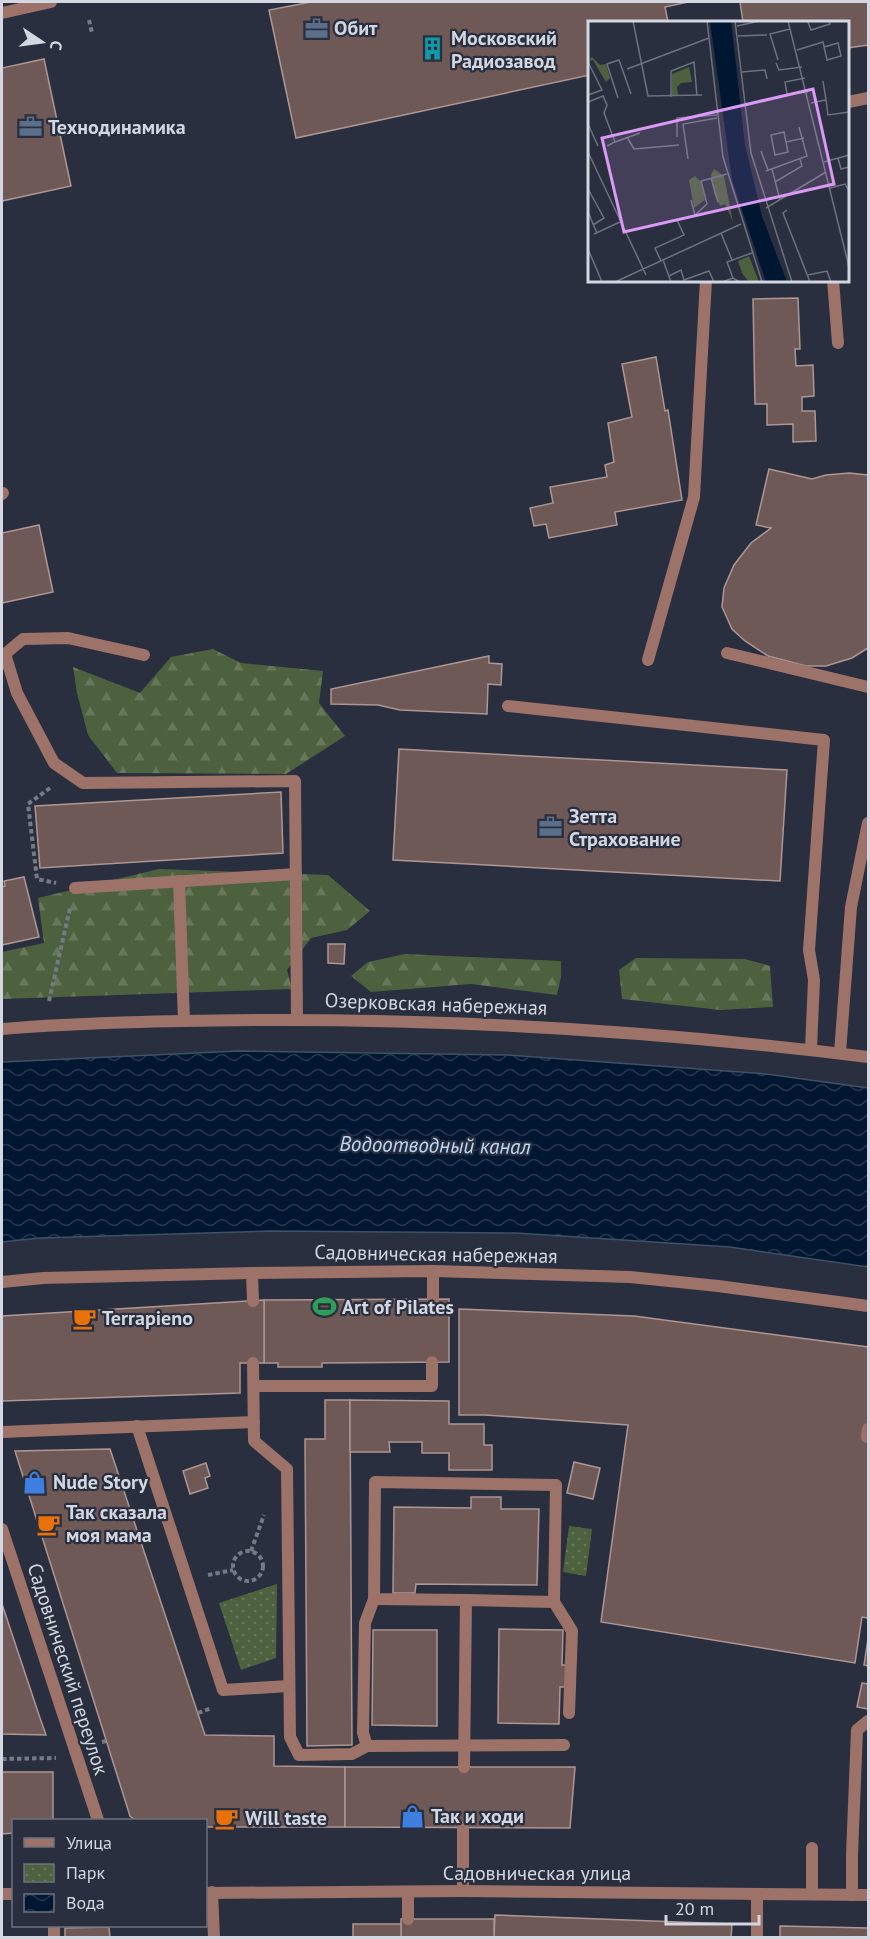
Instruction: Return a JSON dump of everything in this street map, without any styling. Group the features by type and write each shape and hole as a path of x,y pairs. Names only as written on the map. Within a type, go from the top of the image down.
{"street":[{"path":"2,13 51,2"},
{"path":"849,102 868,98"},
{"path":"648,660 694,497 706,282"},
{"path":"833,282 838,343"},
{"path":"144,655 68,638 23,639 5,654 17,693 54,763 83,783 295,781 297,1020"},
{"path":"727,653 868,687"},
{"path":"508,706 824,740 809,950 814,980 811,1049"},
{"path":"840,1053 851,907 868,823"},
{"path":"75,888 296,874"},
{"path":"179,881 184,1021"},
{"name":"Озерковская набережная","path":"2,1029 140,1021 456,1022 572,1028 811,1049 868,1057"},
{"path":"433,1271 433,1300"},
{"name":"Садовническая набережная","path":"2,1282 43,1278 433,1271 630,1277 868,1306"},
{"path":"252,1273 253,1301"},
{"path":"254,1386 432,1386 432,1362"},
{"path":"254,1363 254,1441 287,1469 290,1737 299,1755 352,1754 367,1746 564,1745"},
{"path":"2,1432 254,1422"},
{"path":"137,1426 223,1690 289,1686"},
{"path":"367,1746 363,1733 365,1623 374,1599 375,1482 556,1485 554,1602 572,1631 569,1713"},
{"name":"Садовнический переулок","path":"2,1529 97,1819"},
{"path":"374,1599 554,1602"},
{"path":"464,1767 466,1600"},
{"path":"852,1895 857,1730 868,1721"},
{"path":"463,1891 464,1828"},
{"path":"812,1848 812,1894"},
{"name":"Садовническая улица","path":"209,1893 463,1891 868,1895"},
{"path":"408,1892 408,1919"},
{"path":"209,1893 214,1938"},
{"path":"757,1894 757,1938"}],"path":[{"path":"89,20 92,33"},
{"path":"49,1001 75,888 37,879 28,804 69,774"},
{"path":"247,1550 255,1552 264,1565 262,1573 249,1582 241,1580 233,1570 234,1559 247,1550"},
{"path":"2,1759 57,1758"}],"green space":[{"path":"213,649 241,663 323,671 319,703 345,736 286,774 117,773 88,735 73,667 140,693 171,657"},
{"path":"159,869 328,875 370,911 347,930 311,938 287,970 292,989 2,999 2,952 44,943 38,898"},
{"path":"405,954 561,961 561,977 557,995 471,984 371,992 351,976 368,962"},
{"path":"636,958 745,959 770,966 773,1007 720,1010 622,999 619,970"},
{"path":"569,1526 592,1529 586,1576 563,1572"},
{"path":"277,1584 276,1658 241,1670 219,1603"}],"water":[{"name":"Водоотводный канал","path":"239,1051 507,1055 766,1074 868,1088 868,1267 730,1247 516,1233 271,1231 40,1238 2,1242 2,1062"}],"building":[{"name":"Московский Радиозавод","path":"311,2 688,2 665,7 668,21 588,21 588,75 296,138 269,10"},
{"path":"740,2 868,2 868,45 849,48 849,21 743,21"},
{"name":"Технодинамика","path":"44,59 71,186 2,201 2,68"},
{"path":"798,298 800,349 795,349 796,366 813,365 814,396 802,397 802,411 815,411 816,441 793,442 793,424 767,425 767,404 755,404 753,299"},
{"path":"656,357 665,411 668,410 682,500 615,512 617,525 549,538 546,524 534,526 530,508 553,503 550,487 607,477 605,465 614,462 608,423 632,417 622,364"},
{"path":"769,469 812,479 849,473 868,475 868,648 852,658 826,666 806,666 768,656 745,641 732,629 722,607 724,588 734,565 751,543 771,528 756,525"},
{"path":"39,525 53,592 2,603 2,533"},
{"path":"489,656 489,663 502,664 501,685 488,684 487,714 400,710 378,705 331,704 331,689"},
{"path":"399,749 787,770 780,881 393,860"},
{"path":"281,792 283,853 40,868 35,806"},
{"path":"24,877 39,937 2,945 2,887 5,886 4,881"},
{"path":"328,944 345,944 344,964 328,963"},
{"path":"449,1299 449,1362 322,1363 322,1367 278,1367 278,1363 264,1363 264,1300"},
{"path":"264,1300 264,1363 240,1363 240,1393 2,1401 2,1316"},
{"path":"459,1309 634,1316 868,1347 868,1618 862,1617 855,1663 601,1622 628,1425 459,1415"},
{"path":"325,1400 350,1400 352,1745 307,1746 305,1439 325,1439"},
{"path":"350,1400 449,1401 449,1424 484,1424 484,1445 492,1445 492,1470 449,1470 449,1453 422,1453 422,1442 389,1442 390,1452 350,1452"},
{"path":"110,1449 205,1735 274,1736 274,1766 345,1767 345,1827 207,1827 207,1819 134,1819 130,1816 15,1451"},
{"path":"574,1462 600,1468 593,1499 567,1493"},
{"path":"206,1463 210,1476 205,1478 208,1488 190,1494 183,1471"},
{"path":"471,1497 501,1497 501,1509 539,1509 537,1585 416,1584 415,1593 393,1593 394,1507 471,1508"},
{"path":"2,1604 40,1718 46,1735 2,1734"},
{"path":"499,1629 563,1630 562,1665 568,1665 568,1687 560,1687 559,1724 498,1723"},
{"path":"373,1630 437,1630 437,1726 372,1725"},
{"path":"868,1639 868,1666 864,1665"},
{"path":"862,1683 868,1684 868,1709 857,1707"},
{"path":"345,1767 575,1767 570,1828 345,1827"},
{"path":"2,1772 53,1772 53,1819 12,1819 12,1833 2,1834"},
{"path":"495,1915 732,1924 731,1938 494,1938"},
{"path":"401,1919 494,1919 494,1938 401,1938"},
{"path":"353,1924 401,1924 401,1938 353,1938"},
{"path":"780,1926 868,1928 868,1938 780,1938"},
{"path":"109,1927 110,1938 65,1938 65,1928"}],"place":[{"name":"Обит","path":"316,28"},
{"name":"Московский Радиозавод","path":"433,49"},
{"name":"Технодинамика","path":"30,127"},
{"name":"Зетта Страхование","path":"551,827"},
{"name":"Art of Pilates","path":"324,1307"},
{"name":"Terrapieno","path":"84,1318"},
{"name":"Nude Story","path":"35,1482"},
{"name":"Так сказала моя мама","path":"48,1524"},
{"name":"Так и ходи","path":"413,1816"},
{"name":"Will taste","path":"227,1818"}]}
